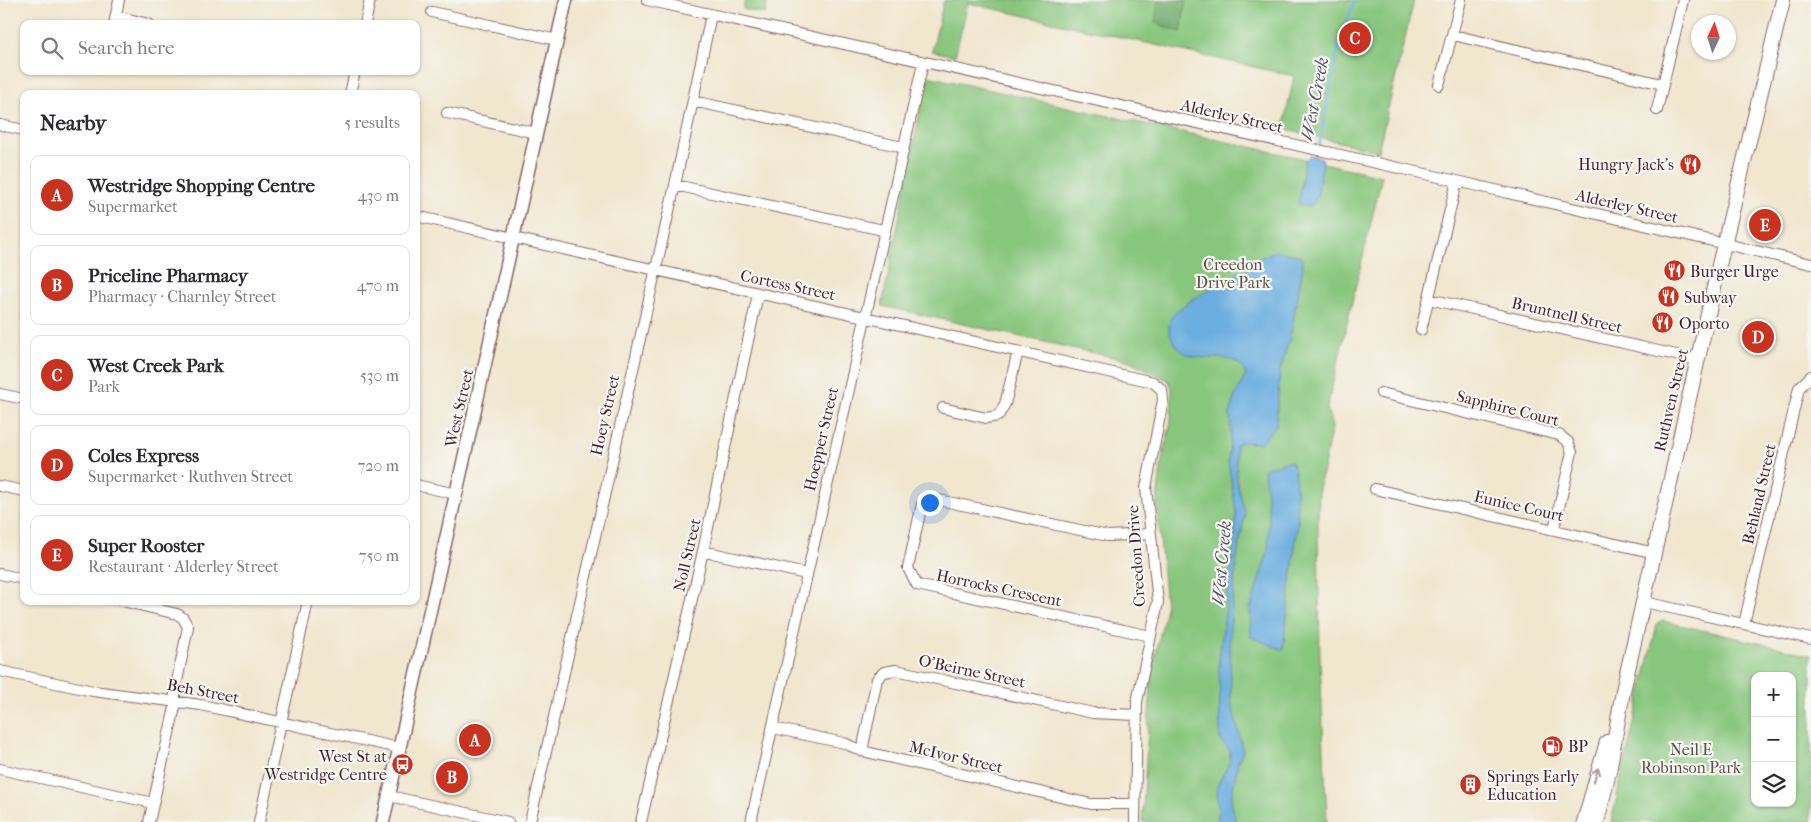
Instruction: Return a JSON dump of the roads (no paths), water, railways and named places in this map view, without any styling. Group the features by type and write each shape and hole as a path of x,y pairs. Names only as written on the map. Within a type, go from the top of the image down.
{"highway":[{"name":"Ruthven Street","path":"1584,822 1623,691 1698,360 1783,0"},
{"name":"Ruthven Street","path":"1597,822 1609,772 1623,691"}],"main road":[{"name":"West Street","path":"383,822 566,0"}],"street":[{"path":"115,20 119,0"},
{"path":"366,20 370,0"},
{"name":"Alderley Street","path":"647,0 1457,181 1811,264"},
{"path":"1439,85 1461,0"},
{"path":"1657,110 1683,0"},
{"path":"432,12 557,40"},
{"name":"Hoey Street","path":"530,822 654,270 675,185 711,14"},
{"path":"1453,35 1662,84"},
{"name":"Hoepper Street","path":"751,822 883,230 923,62"},
{"path":"351,90 354,75"},
{"path":"693,101 902,147"},
{"path":"447,113 536,134"},
{"path":"0,125 20,129"},
{"path":"1421,330 1457,181"},
{"path":"675,185 883,230"},
{"name":"Cortess Street","path":"420,217 1153,382"},
{"name":"Noll Street","path":"641,822 703,551 758,294"},
{"name":"Bruntnell Street","path":"1430,299 1698,360"},
{"path":"943,408 986,418 998,416 1005,404 1018,352"},
{"name":"Behland Street","path":"1744,624 1798,388 1811,376"},
{"name":"Creedon Drive","path":"1134,822 1137,702 1158,602 1146,488 1163,400 1162,390 1153,382"},
{"name":"Sapphire Court","path":"1382,393 1559,435 1568,442 1572,452 1554,529"},
{"path":"0,394 20,398"},
{"path":"0,486 20,490"},
{"path":"420,486 456,494"},
{"name":"Eunice Court","path":"1375,489 1655,552"},
{"name":"Horrocks Crescent","path":"1150,534 1108,536 934,499 922,504 908,568 917,585 1150,636"},
{"path":"703,551 806,574"},
{"path":"0,574 20,578"},
{"path":"1644,602 1811,640"},
{"path":"139,605 177,614 186,622 188,631 149,822"},
{"path":"259,822 307,605"},
{"name":"O'Beirne Street","path":"862,751 876,679 884,672 896,670 1093,713 1136,715"},
{"name":"Beh Street","path":"0,671 94,692 175,700 399,748"},
{"name":"McIvor Street","path":"773,728 844,743 862,751 1091,804 1135,804"},
{"path":"0,769 153,803"},
{"path":"389,796 508,822"}],"water":[{"path":"1311,155 1322,158 1323,162 1317,198 1310,207 1298,204 1305,160"},
{"path":"1275,251 1301,256 1303,267 1290,337 1280,370 1276,425 1261,443 1241,442 1236,445 1237,483 1245,513 1237,558 1230,629 1231,701 1243,751 1238,762 1231,800 1236,822 1218,822 1217,786 1230,761 1230,751 1220,739 1219,659 1235,535 1236,512 1228,461 1231,435 1230,414 1234,398 1246,375 1240,365 1231,360 1197,357 1186,353 1176,345 1169,331 1169,324 1174,314 1193,299 1249,267 1256,260"},
{"path":"1291,461 1295,471 1298,521 1283,650 1251,637 1250,609 1268,551 1269,516 1264,468"}],"waterway":[{"name":"West Creek","path":"1319,146 1339,43 1355,0"}],"place":[{"name":"West Creek Park","path":"1355,38"},
{"name":"Hungry Jack's","path":"1690,164"},
{"name":"Super Rooster","path":"1765,225"},
{"name":"Burger Urge","path":"1674,271"},
{"name":"Subway","path":"1668,297"},
{"name":"Oporto","path":"1663,323"},
{"name":"Coles Express","path":"1758,337"},
{"name":"Westridge Shopping Centre","path":"475,740"},
{"name":"BP","path":"1552,746"},
{"name":"West St at Westridge Centre","path":"403,765"},
{"name":"Priceline Pharmacy","path":"452,777"},
{"name":"Springs Early Education","path":"1471,785"}],"park label":[{"name":"Creedon Drive Park","path":"1233,273"},
{"name":"Neil E Robinson Park","path":"1691,758"}]}
